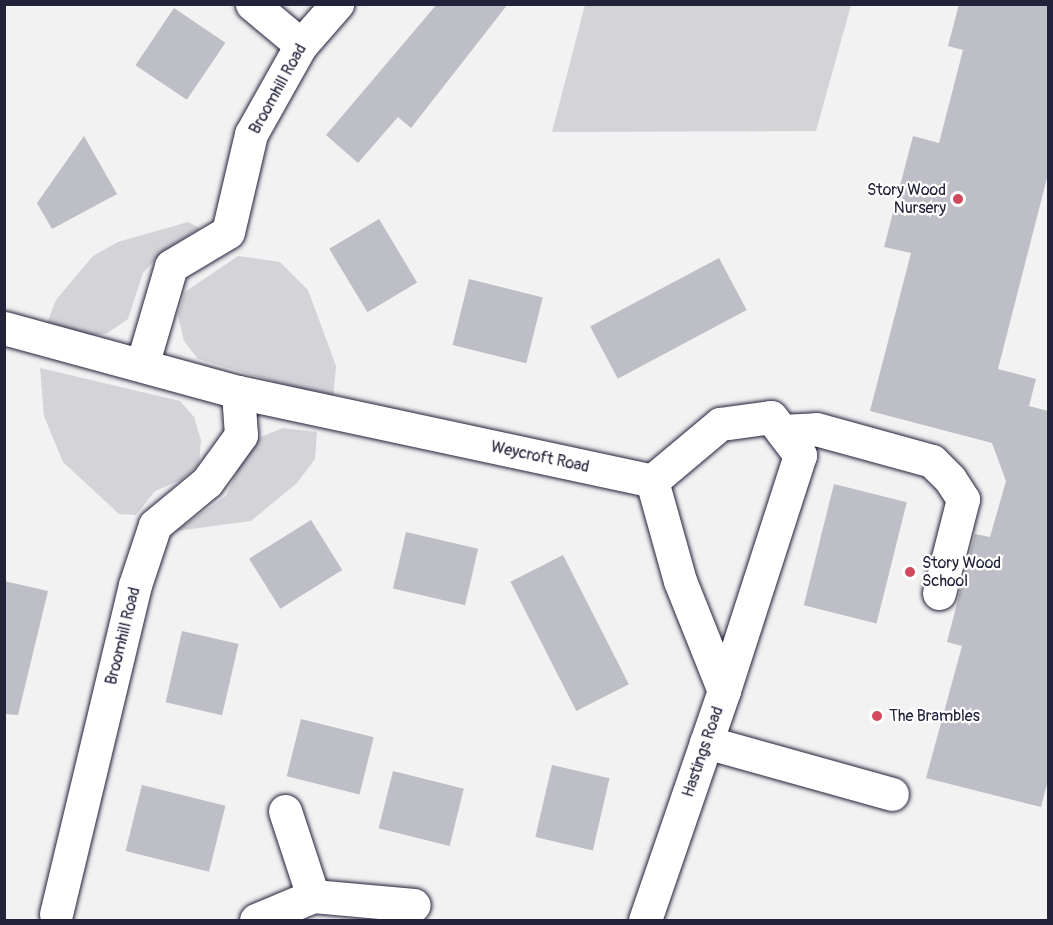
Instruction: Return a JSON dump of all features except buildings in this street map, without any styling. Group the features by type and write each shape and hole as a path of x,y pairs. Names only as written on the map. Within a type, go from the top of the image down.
{"street":[{"path":"252,4 301,45"},
{"name":"Broomhill Road","path":"143,362 171,266 228,232 251,134 301,45 337,4"},
{"name":"Weycroft Road","path":"4,328 143,362 238,392 652,481"},
{"name":"Broomhill Road","path":"50,918 135,585 155,525 207,482 241,435 238,392"},
{"path":"652,481 720,424 771,417 800,455 724,691"},
{"path":"782,431 816,429 932,461 950,479 963,499 939,593"},
{"name":"Hastings Road","path":"645,921 724,691 680,581 652,481"},
{"path":"706,742 892,794"},
{"path":"285,811 313,896"},
{"path":"256,921 313,896 414,905"}],"shaded area":[{"path":"585,4 851,5 816,131 552,132"},
{"path":"188,222 200,228 162,252 143,273 128,319 106,334 85,336 46,326 56,300 93,256 118,242"},
{"path":"238,256 280,262 308,290 336,366 333,399 198,359 184,341 178,316 185,292"},
{"path":"40,368 180,401 194,417 201,440 199,464 181,480 155,491 136,515 119,514 63,462 44,416"},
{"path":"283,428 317,432 315,459 297,483 251,521 176,531 226,496 251,441"}],"place":[{"name":"Story Wood Nursery","path":"958,199"},
{"name":"Story Wood School","path":"910,572"},
{"name":"The Brambles","path":"877,716"}]}
